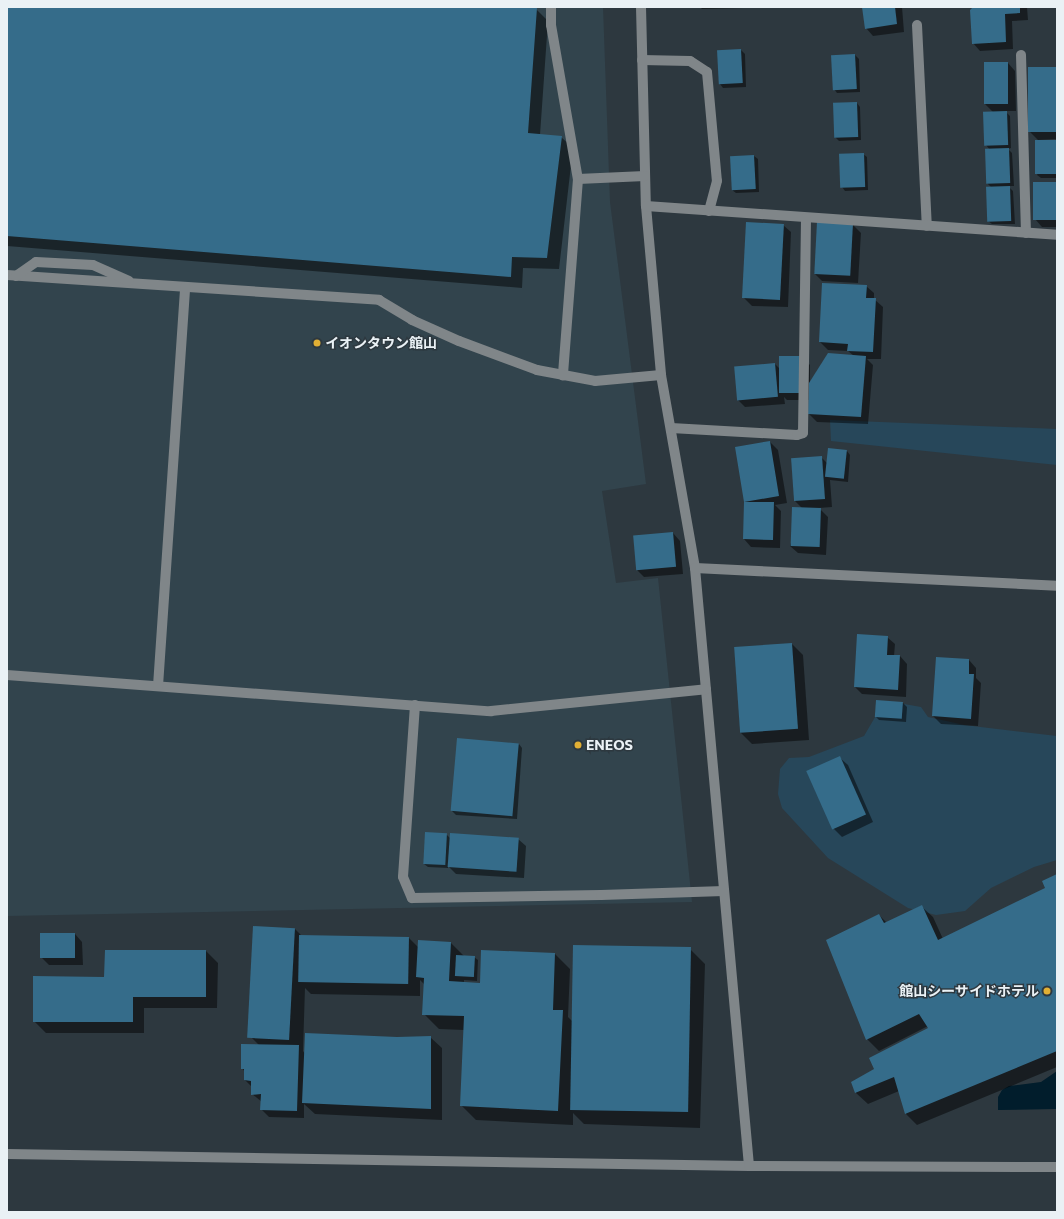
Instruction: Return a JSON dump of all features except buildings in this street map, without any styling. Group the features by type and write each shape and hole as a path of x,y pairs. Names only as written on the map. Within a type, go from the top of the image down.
{"street":[{"path":"551,7 551,25 578,178 563,375"},
{"path":"641,7 646,206 662,375 695,568 749,1166"},
{"path":"917,25 928,226"},
{"path":"1021,55 1026,233"},
{"path":"642,60 690,61 707,72 716,181 709,211"},
{"path":"578,178 645,176"},
{"path":"646,206 1057,235"},
{"path":"671,428 798,435 803,433 806,218"},
{"path":"12,276 36,262 93,265 134,284"},
{"path":"12,276 379,300 412,320 459,341 508,361 537,370 596,381 662,375"},
{"path":"158,686 186,287"},
{"path":"695,568 1057,586"},
{"path":"7,675 491,711 706,689"},
{"path":"416,706 404,877 412,898 601,895 724,891"},
{"path":"7,1154 749,1166 1057,1167"}],"shaded area":[{"name":"イオンタウン館山","path":"7,7 603,7 610,202 646,484 602,491 616,583 658,578 692,902 7,916"},
{"path":"830,420 1057,429 1057,465 831,441"},
{"path":"904,704 921,707 928,717 964,725 1057,736 1057,860 1034,867 991,888 965,911 936,915 908,908 828,858 782,808 778,794 780,769 789,758 809,757 864,736 881,707"},
{"path":"1057,1071 1057,1109 998,1110 998,1097 1002,1090 1009,1086 1041,1082"}],"place":[{"name":"イオンタウン館山","path":"317,343"},
{"name":"ENEOS","path":"578,745"},
{"name":"館山シーサイドホテル","path":"1047,991"}]}
